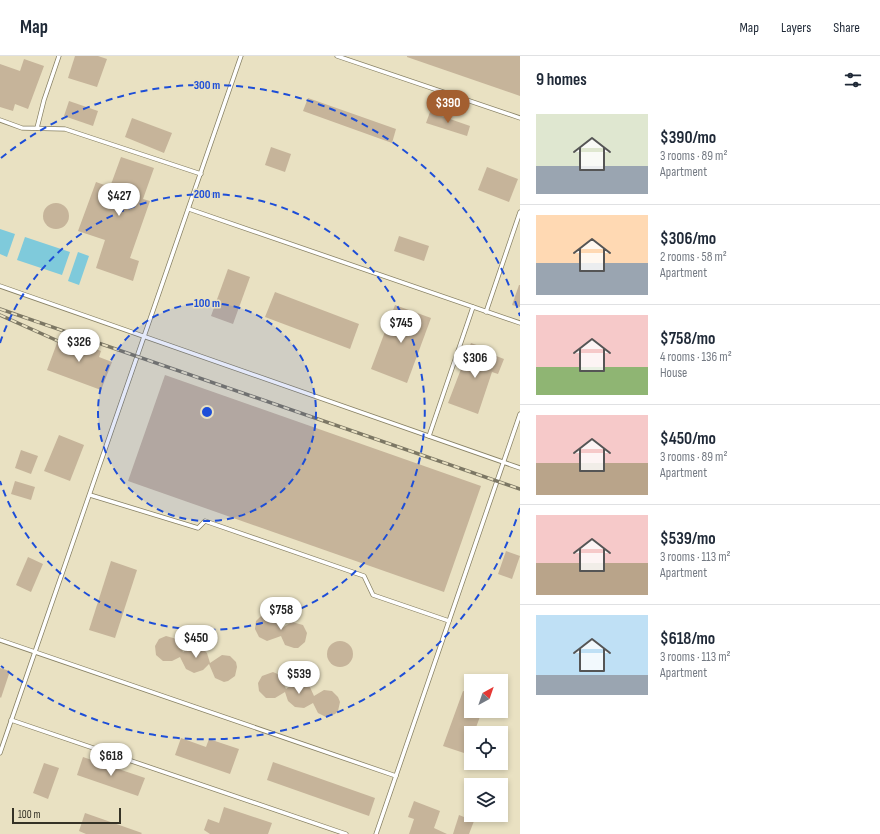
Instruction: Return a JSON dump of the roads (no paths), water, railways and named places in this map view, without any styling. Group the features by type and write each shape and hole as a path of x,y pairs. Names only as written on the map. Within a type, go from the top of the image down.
{"lane":[{"path":"37,128 44,100 59,56"},
{"path":"0,753 241,56"},
{"path":"337,56 520,118"},
{"path":"0,120 22,128 65,128 201,174"},
{"path":"188,209 520,323"},
{"path":"486,312 520,212"},
{"path":"0,286 520,468"},
{"path":"429,436 472,307"},
{"path":"376,834 520,414"},
{"path":"90,495 198,528 205,521 364,576 373,595 450,621"},
{"path":"0,640 396,776"},
{"path":"12,720 346,834"}],"water":[{"path":"0,229 15,234 7,257 0,254"},
{"path":"25,237 70,252 62,275 17,260"},
{"path":"78,252 89,256 79,285 68,281"}],"railway":[{"path":"0,309 520,489"},
{"path":"0,315 58,341"}]}
